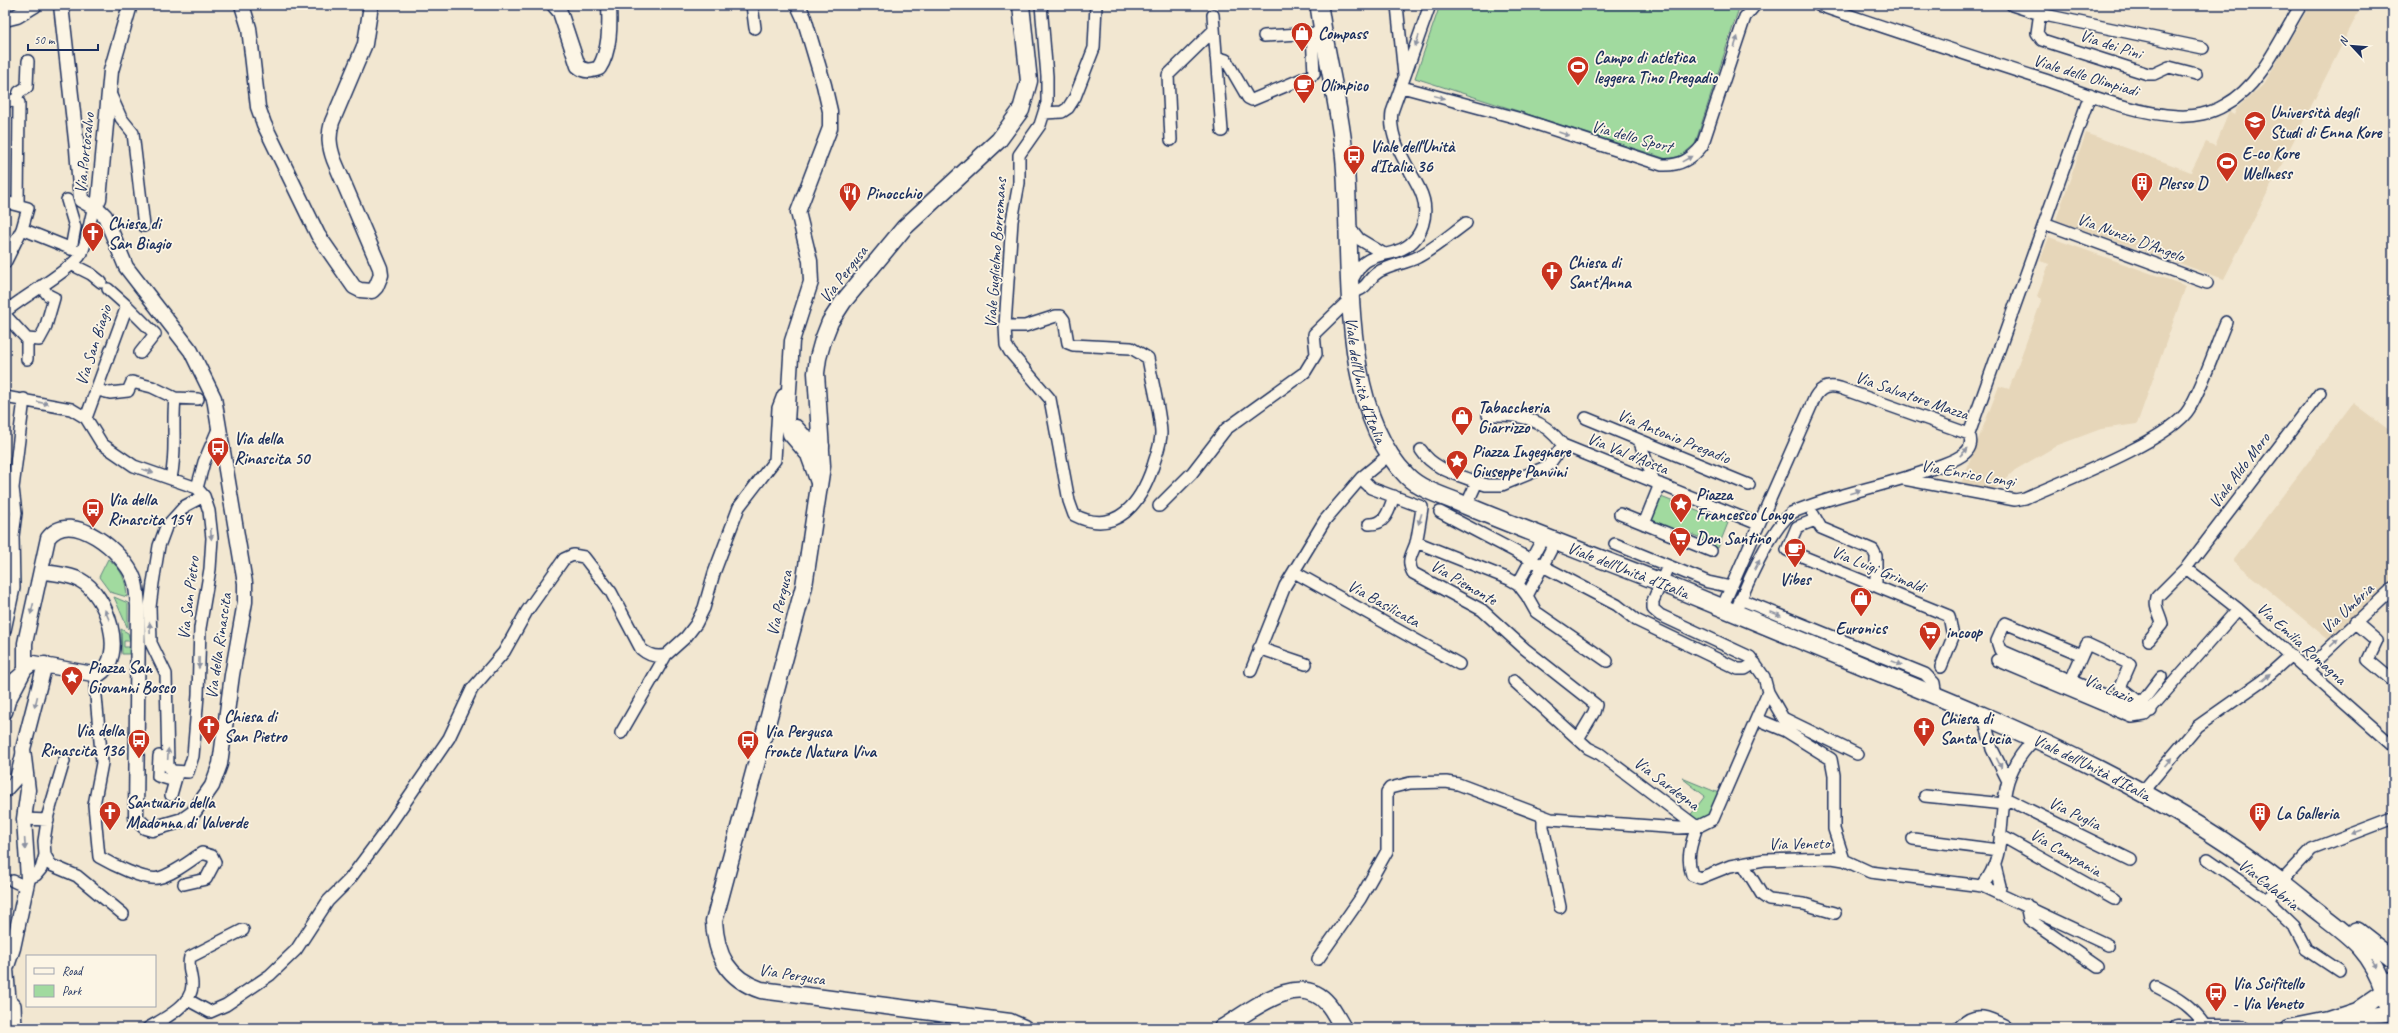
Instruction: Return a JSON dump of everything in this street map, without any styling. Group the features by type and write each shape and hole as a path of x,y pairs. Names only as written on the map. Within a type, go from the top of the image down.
{"main road":[{"name":"Via Pergusa","path":"1021,5 1029,81 1021,110 999,140 904,228 843,302 830,322 818,358 816,373 822,446 819,485 804,586 714,922 718,951 727,969 736,978 761,990 1010,1022 1024,1028"},
{"name":"Viale dell'Unità d'Italia","path":"1319,5 1317,33 1344,147 1349,226 1358,253 1351,291 1364,395 1375,426 1390,454 1415,482 1466,506 1661,582 1736,602 1936,696 2103,770 2143,791 2224,840 2282,881 2347,934 2368,954 2389,985 2388,1004 2393,1010"},
{"name":"Viale dell'Unità d'Italia","path":"2282,881 2308,895 2393,959"},
{"path":"2289,1028 2329,1020 2356,1011 2389,985"},
{"path":"1222,1028 1281,994 1300,989 1307,991 1323,1000 1343,1028"},
{"path":"2329,1020 2351,1020 2393,1013"},
{"path":"1962,1028 1970,1021 1977,1019 1985,1019 2004,1028"},
{"path":"2178,1028 2241,1028"}],"street":[{"path":"5,19 17,16 35,5"},
{"name":"Via della Rinascita","path":"25,669 25,643 48,538 58,528 74,527 84,530 109,548 122,561 134,578 138,606 136,818 144,827 152,829 183,820 193,813 203,801 220,764 232,675 245,602 245,583 239,538 214,398 191,351 126,267 105,216 94,207 81,200 78,149 61,5"},
{"name":"Via Portosalvo","path":"5,313 40,286 73,265 82,253 94,207 99,199 108,88 115,53 130,5"},
{"path":"242,5 249,28 255,94 264,124 318,235 354,287 366,292 372,291 376,287 380,275 380,268 334,160 329,145 329,133 365,44 371,5"},
{"path":"554,5 560,12 578,66 583,70 590,71 599,68 605,59 610,19 609,5"},
{"path":"752,5 755,28"},
{"path":"798,5 804,18 824,85 830,111 830,128 828,138 798,212 810,261 811,282 792,341 789,412 787,422 790,434 813,464 819,485"},
{"name":"Viale Guglielmo Borremans","path":"1005,326 1025,326 1056,316 1061,316 1064,320 1068,343 1073,345 1131,348 1148,358 1161,433 1160,446 1148,480 1134,506 1124,513 1099,522 1084,520 1074,515 1069,501 1050,399 1010,352 1006,345 1005,326 1012,221 1019,183 1020,155 1040,125 1047,103 1047,76 1041,5"},
{"path":"1044,114 1062,112 1068,108 1075,97 1094,48 1096,5"},
{"path":"1397,5 1403,82"},
{"path":"1358,253 1384,254 1397,251 1413,241 1422,228 1424,219 1424,200 1392,132 1392,112 1430,5"},
{"name":"Via dello Sport","path":"1403,82 1662,165 1675,166 1695,155 1702,146 1745,17 1755,5"},
{"name":"Viale delle Olimpiadi","path":"1818,5 2090,95 2148,112 2179,116 2216,109 2233,100 2253,82 2300,5"},
{"name":"Via dei Pini","path":"2012,5 2041,9 2203,48"},
{"name":"Via dei Pini","path":"2041,9 2037,33 2042,40 2148,74 2154,74 2169,67 2196,74"},
{"path":"1213,15 1222,131"},
{"path":"1171,140 1168,75 1214,30"},
{"path":"1216,57 1226,60 1248,98 1252,100 1314,74 1317,33 1264,36"},
{"path":"16,102 19,92 28,87 28,61"},
{"path":"108,88 121,118 133,133 144,226"},
{"name":"Via Salvatore Mazza","path":"1736,602 1732,585 1815,397 1820,390 1833,386 1840,388 1969,434 2090,95"},
{"path":"5,99 19,103 20,151 18,205"},
{"path":"67,200 75,227 71,249"},
{"path":"5,202 28,208 22,229 5,263"},
{"path":"1159,506 1192,473 1226,429 1305,372 1316,354 1314,334 1351,291 1362,290 1373,275 1380,271 1417,258 1431,250 1466,223"},
{"name":"Via Nunzio D'Angelo","path":"2044,224 2207,283"},
{"path":"22,229 82,253"},
{"path":"1358,253 1384,254"},
{"name":"Via San Biagio","path":"73,265 91,274 127,306 86,418"},
{"path":"27,339 39,340 45,329 54,298 48,295 40,286"},
{"path":"127,306 155,334 140,353"},
{"path":"5,313 27,339 27,359"},
{"name":"Via Enrico Longi","path":"1736,602 1782,521 1791,513 1904,479 2015,500 2025,498 2158,437 2178,422 2189,409 2226,322"},
{"path":"97,390 110,393 128,391 132,382 152,387 175,398 198,399"},
{"path":"621,733 666,656 696,624 704,608 714,573 739,507 775,460 777,453 778,408 783,395 789,392"},
{"name":"Viale Aldo Moro","path":"2149,640 2162,624 2161,617 2156,610 2157,597 2186,568 2320,393"},
{"path":"5,397 24,399 71,409 86,418 102,444 111,452 134,466 172,478 201,492 204,462 219,427"},
{"path":"172,478 175,461 173,416 175,398"},
{"path":"5,630 15,576 14,469 24,399"},
{"path":"796,427 804,429 812,424 819,408"},
{"path":"789,412 796,427 803,435 822,446"},
{"name":"Via Val d'Aosta","path":"1488,415 1508,414 1542,424 1551,430 1563,445 1758,524"},
{"name":"Via Antonio Pregadio","path":"1586,418 1749,485"},
{"path":"1904,479 1964,455 1971,440 1969,434"},
{"path":"1639,440 1657,483 1644,524"},
{"path":"1421,450 1427,459 1441,469 1486,485 1502,485 1548,466 1563,445"},
{"path":"800,446 810,450 822,446"},
{"path":"1251,671 1285,586 1325,520 1360,478 1390,454"},
{"path":"5,491 9,478 14,469"},
{"path":"1360,478 1371,488 1422,507 1416,542"},
{"path":"1466,506 1477,482"},
{"name":"Via San Pietro","path":"201,492 209,511 212,538 210,569 200,628 198,695 190,768 188,772 176,776 168,766 166,674 151,643 152,589 159,546 166,527 185,506 201,492"},
{"path":"1369,524 1377,524 1382,521 1394,496"},
{"path":"1811,506 1815,520 1821,528 1873,550 1876,556 1876,586"},
{"path":"1440,512 1626,610 1636,620 1738,670 1745,669 1755,663"},
{"path":"1620,514 1711,551"},
{"name":"Via Luigi Grimaldi","path":"1815,520 1797,527 1787,550 1950,616 1953,637 1941,667"},
{"path":"1518,584 1531,560 1550,538"},
{"path":"1527,596 1543,566 1550,538"},
{"name":"Via Piemonte","path":"1578,739 1594,712 1596,705 1525,649 1482,610 1413,573 1409,565 1410,556 1416,542 1509,578 1518,584 1536,612 1607,662"},
{"path":"1615,544 1708,582 1732,585 1736,602"},
{"path":"188,1000 210,1012 226,1005 270,975 296,950 328,901 349,880 384,833 449,738 472,689 504,652 527,611 564,559 573,555 584,557 611,592 640,649 647,654 660,657 666,656"},
{"path":"1668,566 1652,606 1656,612 1728,645 1750,657 1764,677 1768,692 1783,718 1857,754"},
{"name":"Via Emilia Romagna","path":"2186,568 2238,609 2393,746"},
{"path":"5,688 33,663 98,675 105,671 109,665 113,637 107,613 98,598 80,580 41,571"},
{"name":"Via Basilicata","path":"1294,572 1459,664"},
{"name":"Via Umbria","path":"2306,670 2393,588"},
{"name":"Via Lazio","path":"1997,660 2132,716 2140,716 2150,711 2238,609"},
{"path":"2082,655 2005,622 1997,641 2000,650 2130,706 2140,716"},
{"path":"2356,622 2377,641 2368,660 2393,681"},
{"path":"2071,680 2087,644 2130,664 2120,687 2150,711"},
{"path":"1260,648 1306,664"},
{"path":"2143,791 2198,726 2262,681 2290,655"},
{"path":"5,792 15,782 45,664"},
{"path":"5,712 8,700 25,669"},
{"path":"98,675 95,685 102,763 94,805 99,857 147,878 156,878 168,874 202,853 212,856 215,862 206,879 184,884"},
{"path":"2141,703 2161,677"},
{"name":"Via Sardegna","path":"1514,681 1588,748 1600,754 1697,827 1713,819 1768,692"},
{"path":"1984,717 1992,749 2008,781"},
{"path":"1757,719 1786,731 1831,759 1834,775 1834,829 1844,860"},
{"path":"1999,892 2000,886 1996,866 2008,781 2025,749 2034,740"},
{"path":"8,1028 6,969 12,948 22,882 24,819 28,790 24,749"},
{"path":"159,756 158,776 176,776 171,795"},
{"path":"64,761 48,820 44,841 46,855 51,865 77,876 123,914"},
{"path":"1318,959 1360,899 1387,851 1387,792 1390,788 1428,782 1458,784 1543,817 1679,828 1697,827"},
{"name":"Via Puglia","path":"1925,796 2004,801 2130,860"},
{"path":"1543,817 1543,827 1560,907"},
{"path":"2268,901 2282,881 2312,849 2393,818"},
{"path":"24,819 48,820"},
{"name":"Via Veneto","path":"1697,827 1691,844 1688,865 1692,875 1700,878 1730,866 1764,860 1832,858 1844,860 1870,872 1982,886 1999,892 2108,945"},
{"name":"Via Campania","path":"2000,835 2114,899"},
{"path":"1913,838 1998,850"},
{"path":"22,882 39,873 46,855"},
{"name":"Via Calabria","path":"2208,859 2268,901 2294,926 2306,949 2339,971"},
{"path":"1743,864 1762,895 1769,900 1804,904 1835,913"},
{"path":"1982,886 1996,866"},
{"path":"2026,905 2029,919 2098,967"},
{"path":"148,1028 188,1000 192,987 188,963 190,957 243,930"},
{"path":"2157,987 2185,1001 2194,1009 2207,1027"},
{"path":"8,998 15,1005 16,1028"}],"shaded area":[{"name":"Università degli Studi di Enna Kore","path":"2310,5 2362,5 2224,279 2056,220 2086,133 2191,172 2206,142 2215,146 2229,112 2234,115 2237,108 2264,84"},
{"path":"2049,237 2186,286 2137,424 2101,429 2058,445 2015,470 1992,492 1961,484 1999,386 2009,389 2042,299 2037,296 2049,264 2040,261"},
{"path":"2353,403 2393,433 2393,580 2330,641 2233,561"}],"green space":[{"name":"Campo di atletica leggera Tino Pregadio","path":"1440,5 1740,5 1695,144 1681,156 1667,159 1415,78"},
{"path":"1661,497 1728,523 1718,548 1707,544 1706,540 1678,529 1677,532 1654,522 1652,519"},
{"path":"108,559 117,567 122,575 126,585 127,597 110,592 99,577"},
{"path":"114,597 128,603 128,629"},
{"path":"121,629 128,633 130,641 124,641 124,647 129,647 129,654 122,654"},
{"path":"1682,778 1721,794 1710,815 1706,818 1696,820 1689,817 1705,796"}],"place":[{"name":"Compass","path":"1302,52"},
{"name":"Campo di atletica leggera Tino Pregadio","path":"1578,86"},
{"name":"Olimpico","path":"1304,104"},
{"name":"Università degli Studi di Enna Kore","path":"2255,142"},
{"name":"Viale dell'Unità d'Italia 36","path":"1354,176"},
{"name":"E-co Kore Wellness","path":"2227,182"},
{"name":"Plesso D","path":"2142,202"},
{"name":"Pinocchio","path":"850,212"},
{"name":"Chiesa di San Biagio","path":"93,252"},
{"name":"Chiesa di Sant'Anna","path":"1552,292"},
{"name":"Tabaccheria Giarrizzo","path":"1462,436"},
{"name":"Via della Rinascita 50","path":"218,468"},
{"name":"Piazza Ingegnere Giuseppe Panvini","path":"1457,480"},
{"name":"Piazza Francesco Longo","path":"1681,524"},
{"name":"Via della Rinascita 154","path":"93,528"},
{"name":"Don Santino","path":"1680,558"},
{"name":"Vibes","path":"1795,568"},
{"name":"Euronics","path":"1861,618"},
{"name":"incoop","path":"1930,652"},
{"name":"Piazza San Giovanni Bosco","path":"72,696"},
{"name":"Chiesa di San Pietro","path":"209,746"},
{"name":"Chiesa di Santa Lucia","path":"1924,748"},
{"name":"Via della Rinascita 136","path":"139,760"},
{"name":"Via Pergusa fronte Natura Viva","path":"748,760"},
{"name":"Santuario della Madonna di Valverde","path":"110,832"},
{"name":"La Galleria","path":"2260,832"},
{"name":"Via Scifitello - Via Veneto","path":"2216,1012"}]}
